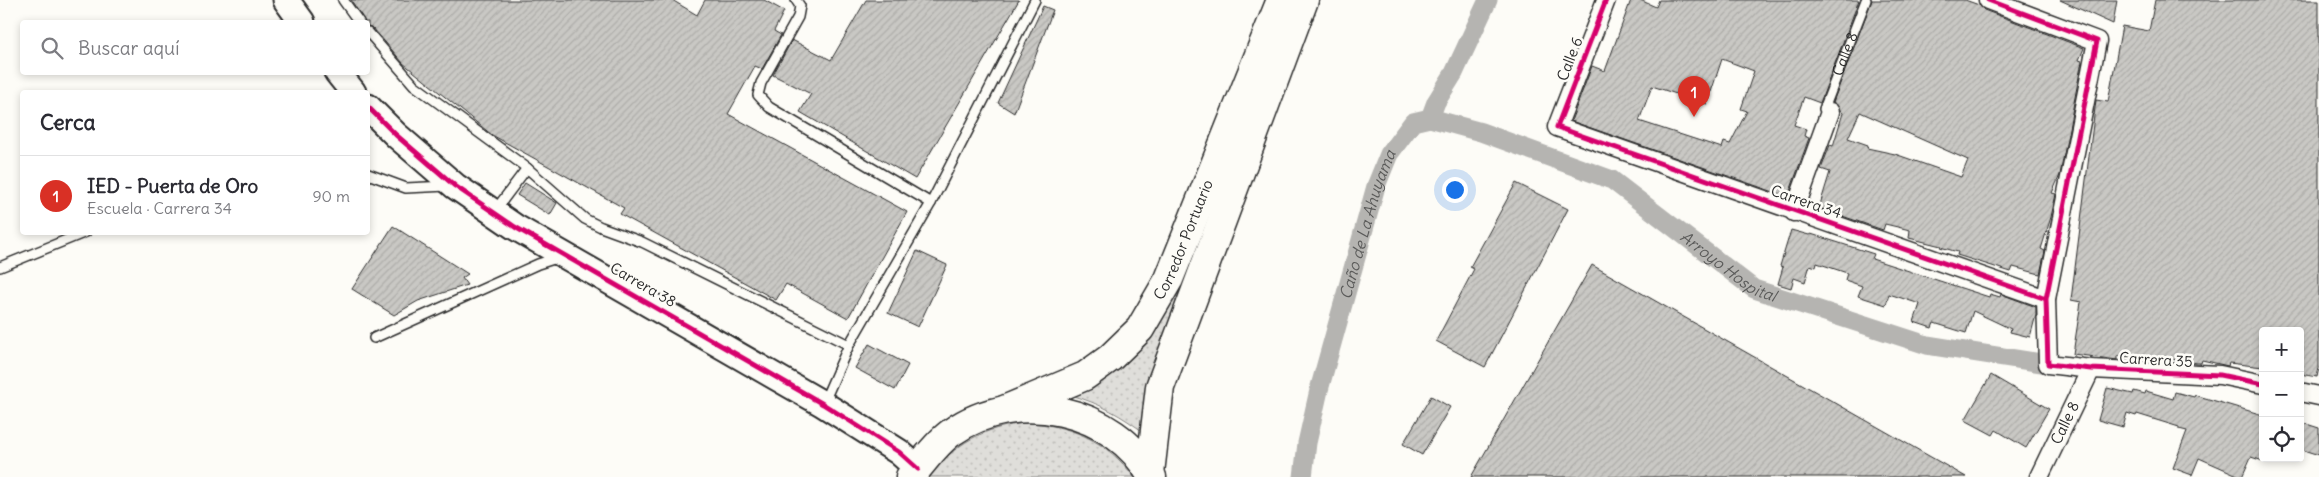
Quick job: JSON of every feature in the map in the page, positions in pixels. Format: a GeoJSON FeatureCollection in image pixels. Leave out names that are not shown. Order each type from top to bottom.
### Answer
{"type":"FeatureCollection","features":[{"type":"Feature","properties":{"kind":"main road","name":"Corredor Portuario"},"geometry":{"type":"LineString","coordinates":[[1004,410],[1085,376],[1110,358],[1140,329],[1169,279],[1282,0]]}},
{"type":"Feature","properties":{"kind":"main road","name":"Corredor Portuario"},"geometry":{"type":"LineString","coordinates":[[1151,475],[1160,387],[1304,0]]}},
{"type":"Feature","properties":{"kind":"main road"},"geometry":{"type":"LineString","coordinates":[[914,473],[951,433],[977,418],[1004,410],[1038,408],[1071,414],[1102,427],[1129,447],[1151,475]]}},
{"type":"Feature","properties":{"kind":"street"},"geometry":{"type":"LineString","coordinates":[[286,0],[301,20]]}},
{"type":"Feature","properties":{"kind":"street","name":"Calle 6"},"geometry":{"type":"LineString","coordinates":[[1558,127],[1606,0]]}},
{"type":"Feature","properties":{"kind":"street"},"geometry":{"type":"LineString","coordinates":[[1988,0],[2097,41],[2046,300]]}},
{"type":"Feature","properties":{"kind":"street"},"geometry":{"type":"LineString","coordinates":[[340,75],[352,90]]}},
{"type":"Feature","properties":{"kind":"street","name":"Carrera 38"},"geometry":{"type":"LineString","coordinates":[[370,109],[396,135],[455,186],[515,228],[823,404],[899,452],[914,473]]}},
{"type":"Feature","properties":{"kind":"street","name":"Calle 8"},"geometry":{"type":"LineString","coordinates":[[1794,212],[1827,111]]}},
{"type":"Feature","properties":{"kind":"street","name":"Carrera 34"},"geometry":{"type":"LineString","coordinates":[[1558,127],[2046,300]]}},
{"type":"Feature","properties":{"kind":"street","name":"Carrera 35"},"geometry":{"type":"LineString","coordinates":[[2046,300],[2048,364],[2091,369],[2220,375],[2259,383]]}},
{"type":"Feature","properties":{"kind":"street","name":"Calle 8"},"geometry":{"type":"LineString","coordinates":[[2039,477],[2091,369]]}},
{"type":"Feature","properties":{"kind":"street"},"geometry":{"type":"LineString","coordinates":[[2304,393],[2319,396]]}},
{"type":"Feature","properties":{"kind":"lane"},"geometry":{"type":"LineString","coordinates":[[343,0],[358,20]]}},
{"type":"Feature","properties":{"kind":"lane"},"geometry":{"type":"LineString","coordinates":[[796,0],[800,6],[798,17],[761,82],[758,95],[769,107],[931,203]]}},
{"type":"Feature","properties":{"kind":"lane"},"geometry":{"type":"LineString","coordinates":[[823,404],[849,345],[931,203],[1036,0]]}},
{"type":"Feature","properties":{"kind":"lane","name":"Calle 8"},"geometry":{"type":"LineString","coordinates":[[1827,111],[1866,0]]}},
{"type":"Feature","properties":{"kind":"lane"},"geometry":{"type":"LineString","coordinates":[[370,34],[414,85],[527,168],[585,219],[642,242],[849,345]]}},
{"type":"Feature","properties":{"kind":"lane"},"geometry":{"type":"LineString","coordinates":[[494,213],[527,168]]}},
{"type":"Feature","properties":{"kind":"lane"},"geometry":{"type":"LineString","coordinates":[[370,175],[406,188],[455,186]]}},
{"type":"Feature","properties":{"kind":"lane"},"geometry":{"type":"LineString","coordinates":[[0,267],[79,235]]}},
{"type":"Feature","properties":{"kind":"lane"},"geometry":{"type":"LineString","coordinates":[[374,338],[538,264],[565,255]]}},
{"type":"Feature","properties":{"kind":"shaded area"},"geometry":{"type":"Polygon","coordinates":[[[1169,298],[1178,301],[1146,434],[1110,411],[1071,395],[1169,298]]]}},
{"type":"Feature","properties":{"kind":"shaded area"},"geometry":{"type":"Polygon","coordinates":[[[1027,423],[1058,427],[1087,437],[1112,454],[1134,477],[928,477],[949,455],[972,439],[997,428],[1027,423]]]}},
{"type":"Feature","properties":{"kind":"building"},"geometry":{"type":"Polygon","coordinates":[[[351,0],[672,0],[697,15],[705,0],[764,0],[784,11],[774,31],[781,35],[762,69],[755,66],[728,114],[907,212],[848,318],[786,284],[776,300],[620,214],[624,208],[492,135],[403,63],[370,27],[370,20],[364,20],[351,0]]]}},
{"type":"Feature","properties":{"kind":"building"},"geometry":{"type":"Polygon","coordinates":[[[866,0],[1019,0],[915,179],[800,112],[811,94],[773,75],[792,40],[831,60],[866,0]]]}},
{"type":"Feature","properties":{"kind":"building"},"geometry":{"type":"Polygon","coordinates":[[[1631,0],[1640,0],[1656,7],[1659,0],[1859,0],[1820,103],[1804,97],[1794,125],[1806,129],[1804,136],[1809,138],[1788,197],[1571,121],[1592,66],[1605,71],[1631,0]],[[1722,59],[1707,104],[1652,86],[1639,121],[1722,148],[1724,142],[1730,144],[1747,111],[1741,109],[1754,71],[1722,59]]]}},
{"type":"Feature","properties":{"kind":"building"},"geometry":{"type":"Polygon","coordinates":[[[1872,0],[1965,0],[1979,5],[1984,10],[2084,48],[2079,60],[2082,61],[2060,175],[2052,193],[2056,194],[2041,249],[2045,251],[2040,274],[2013,267],[2011,272],[1957,255],[1958,252],[1941,246],[1909,238],[1910,230],[1885,224],[1883,230],[1819,208],[1830,172],[1821,169],[1830,145],[1833,146],[1843,113],[1833,102],[1872,0]],[[1860,112],[1848,138],[1868,145],[1867,148],[1895,154],[1961,177],[1968,160],[1860,112]]]}},
{"type":"Feature","properties":{"kind":"building"},"geometry":{"type":"Polygon","coordinates":[[[2060,0],[2117,0],[2113,24],[2060,0]]]}},
{"type":"Feature","properties":{"kind":"building"},"geometry":{"type":"Polygon","coordinates":[[[2155,0],[2319,0],[2319,368],[2317,377],[2304,375],[2304,327],[2259,327],[2259,367],[2229,363],[2228,366],[2202,360],[2201,363],[2197,363],[2164,358],[2117,356],[2117,360],[2073,354],[2081,302],[2071,300],[2096,100],[2108,102],[2122,26],[2149,31],[2155,0]]]}},
{"type":"Feature","properties":{"kind":"building"},"geometry":{"type":"Polygon","coordinates":[[[1043,6],[1053,10],[1014,113],[998,103],[1043,6]]]}},
{"type":"Feature","properties":{"kind":"building"},"geometry":{"type":"Polygon","coordinates":[[[525,183],[557,203],[550,215],[517,195],[525,183]]]}},
{"type":"Feature","properties":{"kind":"building"},"geometry":{"type":"Polygon","coordinates":[[[1516,183],[1568,209],[1485,367],[1436,341],[1474,269],[1470,267],[1516,183]]]}},
{"type":"Feature","properties":{"kind":"building"},"geometry":{"type":"Polygon","coordinates":[[[393,226],[468,274],[462,278],[467,285],[418,301],[394,315],[352,289],[393,226]]]}},
{"type":"Feature","properties":{"kind":"building"},"geometry":{"type":"Polygon","coordinates":[[[1791,230],[1811,234],[1874,254],[1872,259],[1989,297],[1990,294],[2000,297],[2001,294],[2036,307],[2036,315],[2030,337],[2010,332],[2011,329],[1973,311],[1966,333],[1934,323],[1932,328],[1914,322],[1920,304],[1889,294],[1886,305],[1858,296],[1862,286],[1845,280],[1847,273],[1817,263],[1816,267],[1810,265],[1805,282],[1794,278],[1791,288],[1778,284],[1783,267],[1780,266],[1791,230]]]}},
{"type":"Feature","properties":{"kind":"building"},"geometry":{"type":"Polygon","coordinates":[[[917,251],[947,265],[918,327],[888,313],[917,251]]]}},
{"type":"Feature","properties":{"kind":"building"},"geometry":{"type":"Polygon","coordinates":[[[1592,265],[1966,477],[1471,477],[1592,265]]]}},
{"type":"Feature","properties":{"kind":"building"},"geometry":{"type":"Polygon","coordinates":[[[869,344],[908,365],[895,390],[855,368],[869,344]]]}},
{"type":"Feature","properties":{"kind":"building"},"geometry":{"type":"Polygon","coordinates":[[[1991,375],[2049,409],[2026,448],[1996,430],[1993,435],[1965,420],[1991,375]]]}},
{"type":"Feature","properties":{"kind":"building"},"geometry":{"type":"Polygon","coordinates":[[[2107,388],[2133,394],[2134,391],[2145,394],[2146,391],[2173,399],[2175,392],[2194,397],[2195,395],[2259,414],[2259,460],[2251,457],[2242,477],[2199,458],[2192,475],[2173,468],[2187,431],[2137,414],[2136,416],[2127,413],[2123,427],[2098,420],[2107,388]]]}},
{"type":"Feature","properties":{"kind":"building"},"geometry":{"type":"Polygon","coordinates":[[[1431,396],[1450,407],[1422,455],[1403,444],[1431,396]]]}},
{"type":"Feature","properties":{"kind":"building"},"geometry":{"type":"Polygon","coordinates":[[[2304,423],[2319,428],[2319,455],[2304,450],[2304,423]]]}},
{"type":"Feature","properties":{"kind":"waterway","name":"Caño de La Ahuyama"},"geometry":{"type":"LineString","coordinates":[[1303,477],[1307,443],[1319,390],[1376,186],[1389,154],[1413,122],[1430,118],[1436,102],[1454,73],[1488,0]]}},
{"type":"Feature","properties":{"kind":"waterway","name":"Arroyo Hospital"},"geometry":{"type":"LineString","coordinates":[[1430,118],[1481,132],[1612,180],[1754,289],[1927,345],[2048,364]]}},
{"type":"Feature","properties":{"kind":"cycle path"},"geometry":{"type":"LineString","coordinates":[[1606,0],[1557,127],[2046,299]]}},
{"type":"Feature","properties":{"kind":"cycle path"},"geometry":{"type":"LineString","coordinates":[[1988,0],[2097,41],[2046,299],[2048,364],[2091,369],[2220,375],[2259,383]]}},
{"type":"Feature","properties":{"kind":"cycle path"},"geometry":{"type":"LineString","coordinates":[[370,109],[396,135],[455,186],[515,227],[823,404],[899,452],[918,469]]}},
{"type":"Feature","properties":{"kind":"place","name":"IED - Puerta de Oro"},"geometry":{"type":"Point","coordinates":[1694,117]}}]}
